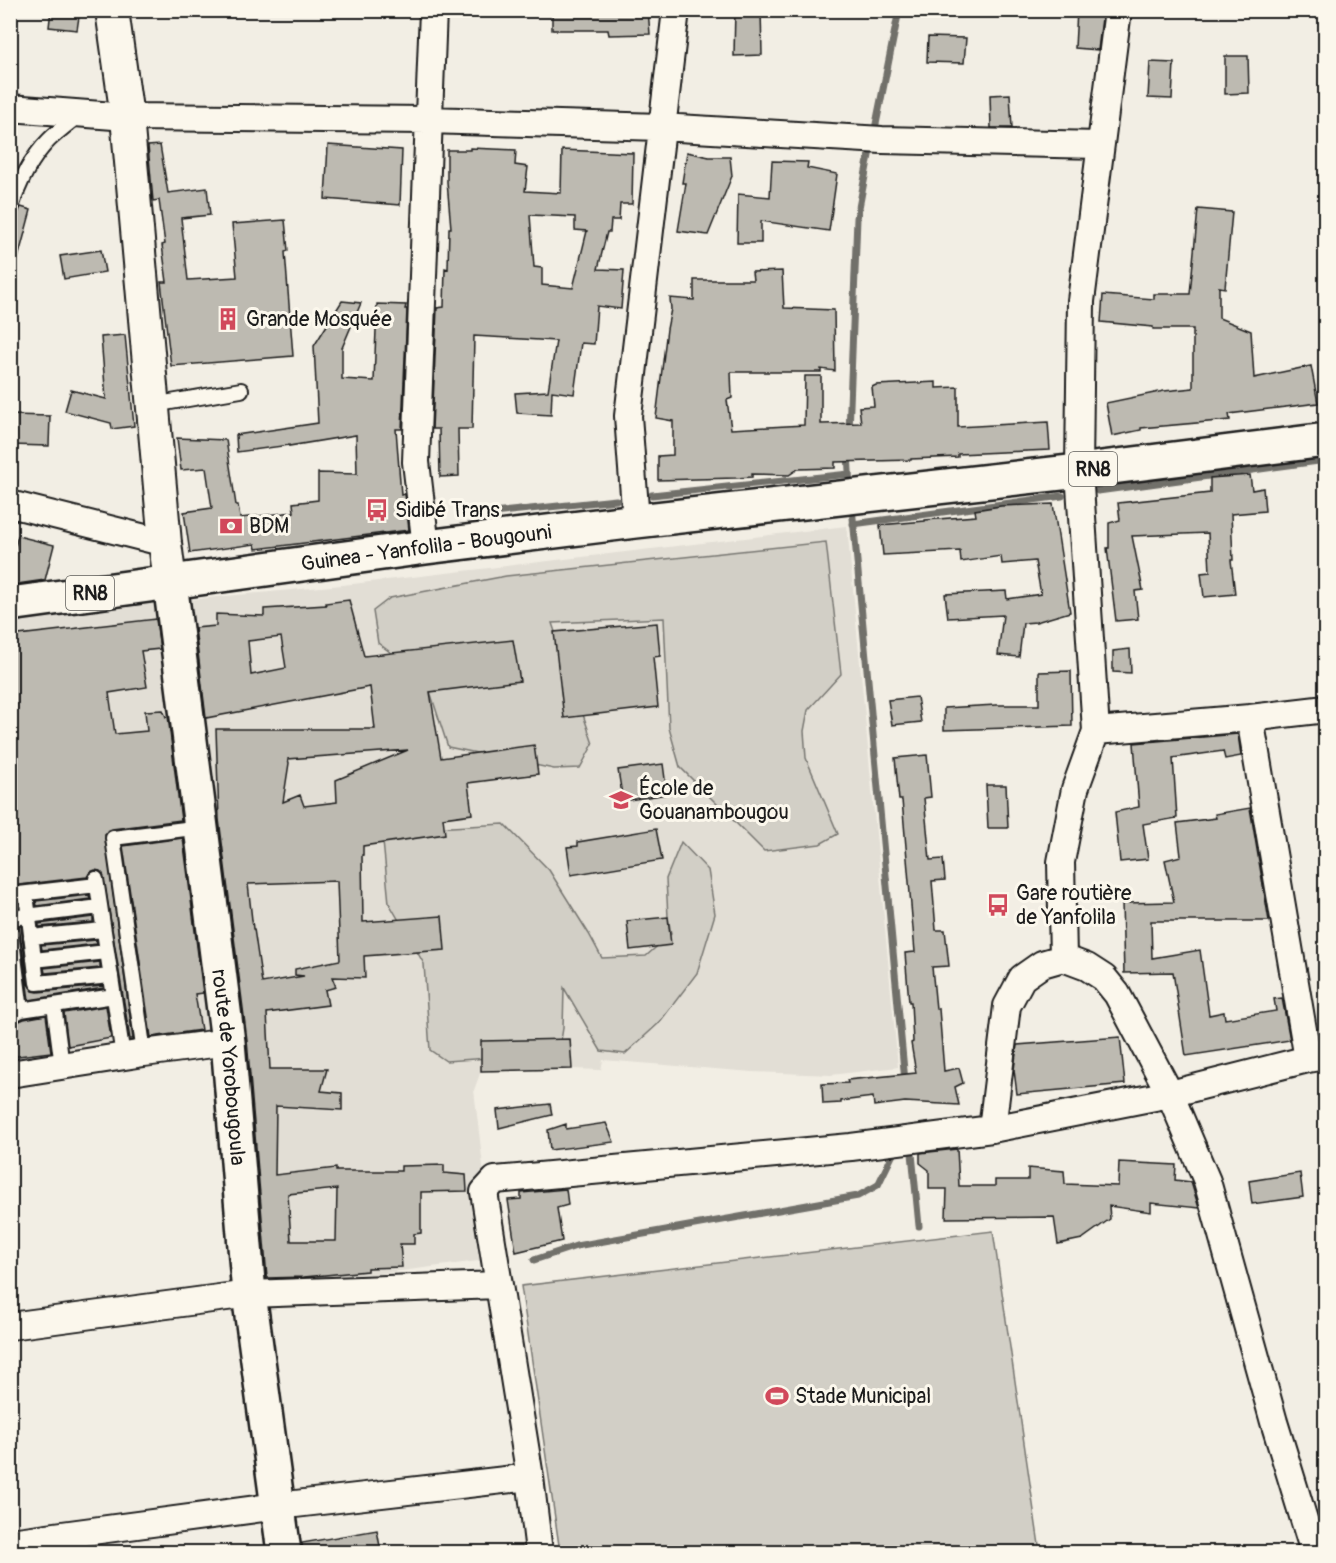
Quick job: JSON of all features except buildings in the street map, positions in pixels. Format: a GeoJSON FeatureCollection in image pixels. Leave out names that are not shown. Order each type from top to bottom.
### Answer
{"type":"FeatureCollection","features":[{"type":"Feature","properties":{"kind":"main road","name":"Guinea - Yanfolila - Bougouni"},"geometry":{"type":"LineString","coordinates":[[10,604],[426,547],[1326,440]]}},
{"type":"Feature","properties":{"kind":"main road","name":"route de Yorobougoula"},"geometry":{"type":"LineString","coordinates":[[170,582],[228,1042],[249,1294],[284,1552]]}},
{"type":"Feature","properties":{"kind":"street"},"geometry":{"type":"LineString","coordinates":[[112,10],[127,117],[170,582]]}},
{"type":"Feature","properties":{"kind":"street"},"geometry":{"type":"LineString","coordinates":[[426,547],[416,462],[433,10]]}},
{"type":"Feature","properties":{"kind":"street"},"geometry":{"type":"LineString","coordinates":[[636,521],[628,416],[676,10]]}},
{"type":"Feature","properties":{"kind":"street"},"geometry":{"type":"LineString","coordinates":[[1063,958],[1061,862],[1075,789],[1096,731],[1079,471],[1081,301],[1118,10]]}},
{"type":"Feature","properties":{"kind":"street"},"geometry":{"type":"LineString","coordinates":[[10,108],[127,117],[428,120],[661,127],[868,139],[1100,145]]}},
{"type":"Feature","properties":{"kind":"street"},"geometry":{"type":"LineString","coordinates":[[10,504],[165,543]]}},
{"type":"Feature","properties":{"kind":"street"},"geometry":{"type":"LineString","coordinates":[[1096,731],[1326,709]]}},
{"type":"Feature","properties":{"kind":"street"},"geometry":{"type":"LineString","coordinates":[[539,1552],[530,1477],[484,1192],[495,1180],[851,1147],[992,1130],[1170,1094],[1317,1058],[1250,718]]}},
{"type":"Feature","properties":{"kind":"street"},"geometry":{"type":"LineString","coordinates":[[992,1130],[1007,1006],[1022,978],[1042,964],[1063,958],[1088,967],[1104,978],[1117,994],[1170,1094],[1207,1181],[1274,1422],[1314,1552]]}},
{"type":"Feature","properties":{"kind":"street"},"geometry":{"type":"LineString","coordinates":[[10,1074],[228,1042]]}},
{"type":"Feature","properties":{"kind":"street"},"geometry":{"type":"LineString","coordinates":[[10,1326],[249,1294],[498,1285]]}},
{"type":"Feature","properties":{"kind":"street"},"geometry":{"type":"LineString","coordinates":[[10,1542],[278,1506],[530,1477]]}},
{"type":"Feature","properties":{"kind":"lane"},"geometry":{"type":"LineString","coordinates":[[10,211],[31,163],[49,140],[80,114]]}},
{"type":"Feature","properties":{"kind":"lane"},"geometry":{"type":"LineString","coordinates":[[153,405],[241,390]]}},
{"type":"Feature","properties":{"kind":"lane"},"geometry":{"type":"LineString","coordinates":[[133,1055],[132,968],[113,838],[201,827]]}},
{"type":"Feature","properties":{"kind":"lane"},"geometry":{"type":"LineString","coordinates":[[10,895],[98,892],[121,894]]}},
{"type":"Feature","properties":{"kind":"lane"},"geometry":{"type":"LineString","coordinates":[[10,918],[28,915],[98,892]]}},
{"type":"Feature","properties":{"kind":"lane"},"geometry":{"type":"LineString","coordinates":[[98,892],[114,996],[133,1055]]}},
{"type":"Feature","properties":{"kind":"lane"},"geometry":{"type":"LineString","coordinates":[[26,894],[37,983],[132,968]]}},
{"type":"Feature","properties":{"kind":"lane"},"geometry":{"type":"LineString","coordinates":[[10,926],[16,1013],[114,996]]}},
{"type":"Feature","properties":{"kind":"lane"},"geometry":{"type":"LineString","coordinates":[[31,937],[104,930]]}},
{"type":"Feature","properties":{"kind":"lane"},"geometry":{"type":"LineString","coordinates":[[34,960],[107,952]]}},
{"type":"Feature","properties":{"kind":"lane"},"geometry":{"type":"LineString","coordinates":[[54,1005],[62,1066]]}},
{"type":"Feature","properties":{"kind":"shaded area"},"geometry":{"type":"Polygon","coordinates":[[[847,526],[898,1067],[831,1075],[752,1072],[603,1060],[601,1070],[481,1071],[474,1090],[494,1259],[253,1290],[234,1032],[11,1067],[11,617],[352,584],[847,526]]]}},
{"type":"Feature","properties":{"kind":"shaded area"},"geometry":{"type":"Polygon","coordinates":[[[826,542],[841,674],[808,710],[804,731],[806,758],[838,834],[820,844],[764,851],[680,767],[669,728],[664,618],[552,623],[593,744],[580,768],[554,769],[448,747],[426,679],[378,643],[373,611],[390,598],[506,576],[826,542]]]}},
{"type":"Feature","properties":{"kind":"shaded area"},"geometry":{"type":"Polygon","coordinates":[[[504,824],[549,870],[602,958],[646,956],[671,934],[666,879],[681,842],[708,870],[715,914],[697,973],[659,1023],[625,1054],[601,1051],[564,988],[563,1028],[559,1053],[446,1061],[430,1050],[424,964],[389,903],[382,831],[504,824]]]}},
{"type":"Feature","properties":{"kind":"shaded area","name":"Stade Municipal"},"geometry":{"type":"Polygon","coordinates":[[[993,1231],[1040,1552],[560,1552],[521,1286],[993,1231]]]}},
{"type":"Feature","properties":{"kind":"waterway"},"geometry":{"type":"LineString","coordinates":[[874,134],[899,10]]}},
{"type":"Feature","properties":{"kind":"waterway"},"geometry":{"type":"LineString","coordinates":[[849,433],[857,218],[871,145]]}},
{"type":"Feature","properties":{"kind":"waterway"},"geometry":{"type":"LineString","coordinates":[[848,453],[850,489]]}},
{"type":"Feature","properties":{"kind":"waterway"},"geometry":{"type":"LineString","coordinates":[[1098,491],[1326,460]]}},
{"type":"Feature","properties":{"kind":"waterway"},"geometry":{"type":"LineString","coordinates":[[652,495],[849,474]]}},
{"type":"Feature","properties":{"kind":"waterway"},"geometry":{"type":"LineString","coordinates":[[853,524],[1062,496]]}},
{"type":"Feature","properties":{"kind":"waterway"},"geometry":{"type":"LineString","coordinates":[[483,514],[616,500]]}},
{"type":"Feature","properties":{"kind":"waterway"},"geometry":{"type":"LineString","coordinates":[[852,507],[905,1081]]}},
{"type":"Feature","properties":{"kind":"waterway"},"geometry":{"type":"LineString","coordinates":[[911,1143],[919,1226]]}},
{"type":"Feature","properties":{"kind":"waterway"},"geometry":{"type":"LineString","coordinates":[[534,1260],[576,1246],[858,1196],[878,1185],[894,1152],[900,1151]]}},
{"type":"Feature","properties":{"kind":"place","name":"Grande Mosquée"},"geometry":{"type":"Point","coordinates":[228,319]}},
{"type":"Feature","properties":{"kind":"place","name":"Sidibé Trans"},"geometry":{"type":"Point","coordinates":[377,510]}},
{"type":"Feature","properties":{"kind":"place","name":"BDM"},"geometry":{"type":"Point","coordinates":[231,526]}},
{"type":"Feature","properties":{"kind":"place","name":"École de Gouanambougou"},"geometry":{"type":"Point","coordinates":[621,800]}},
{"type":"Feature","properties":{"kind":"place","name":"Gare routière de Yanfolila"},"geometry":{"type":"Point","coordinates":[998,905]}},
{"type":"Feature","properties":{"kind":"place","name":"Stade Municipal"},"geometry":{"type":"Point","coordinates":[777,1396]}}]}
